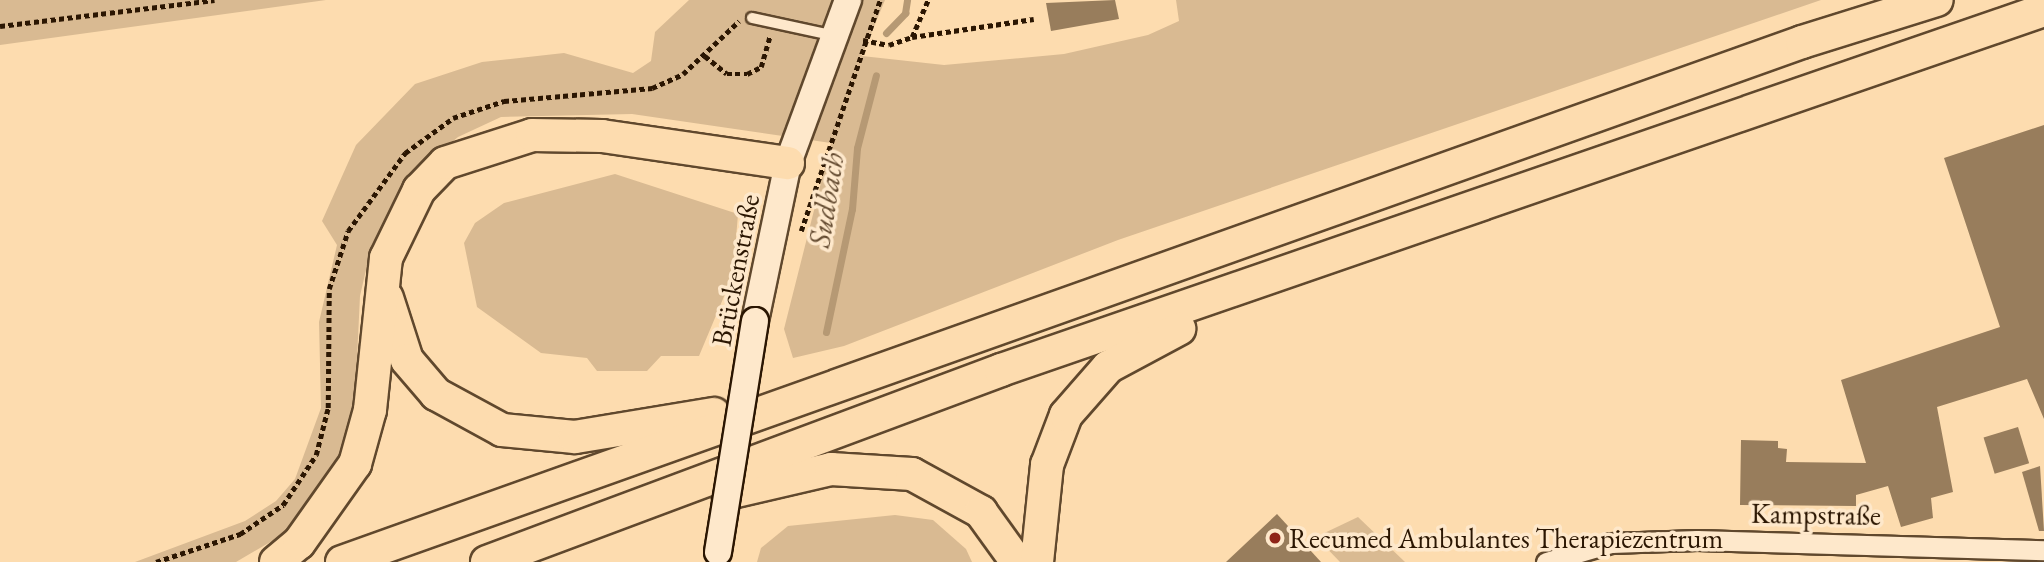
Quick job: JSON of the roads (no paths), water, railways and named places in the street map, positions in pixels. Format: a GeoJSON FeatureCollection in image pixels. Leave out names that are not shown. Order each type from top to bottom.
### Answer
{"type":"FeatureCollection","features":[{"type":"Feature","properties":{"kind":"highway"},"geometry":{"type":"LineString","coordinates":[[342,562],[1802,42],[1937,0]]}},
{"type":"Feature","properties":{"kind":"highway"},"geometry":{"type":"LineString","coordinates":[[486,562],[1001,370],[1326,261],[2044,10]]}},
{"type":"Feature","properties":{"kind":"highway"},"geometry":{"type":"LineString","coordinates":[[275,562],[299,544],[355,464],[370,410],[382,282],[398,223],[419,190],[445,163],[485,145],[532,135],[602,136],[788,163]]}},
{"type":"Feature","properties":{"kind":"highway"},"geometry":{"type":"LineString","coordinates":[[1037,562],[1047,465],[1066,415],[1108,368],[1152,338],[1304,283],[1326,261]]}},
{"type":"Feature","properties":{"kind":"highway"},"geometry":{"type":"LineString","coordinates":[[382,282],[407,360],[436,394],[502,430],[575,437],[798,400]]}},
{"type":"Feature","properties":{"kind":"highway"},"geometry":{"type":"LineString","coordinates":[[545,541],[595,540],[754,484],[831,469],[912,474],[981,512],[1017,562]]}},
{"type":"Feature","properties":{"kind":"main road","name":"Brückenstraße"},"geometry":{"type":"LineString","coordinates":[[717,557],[755,321],[788,163],[831,35],[848,0]]}},
{"type":"Feature","properties":{"kind":"street","name":"Kampstraße"},"geometry":{"type":"LineString","coordinates":[[1546,562],[1611,543],[2017,557],[2044,550]]}},
{"type":"Feature","properties":{"kind":"lane"},"geometry":{"type":"LineString","coordinates":[[752,18],[831,35]]}},
{"type":"Feature","properties":{"kind":"waterway","name":"Sudbach"},"geometry":{"type":"LineString","coordinates":[[886,33],[905,13],[907,0]]}},
{"type":"Feature","properties":{"kind":"waterway","name":"Sudbach"},"geometry":{"type":"LineString","coordinates":[[826,332],[852,209],[857,148],[876,75]]}},
{"type":"Feature","properties":{"kind":"place","name":"Recumed Ambulantes Therapiezentrum"},"geometry":{"type":"Point","coordinates":[1275,538]}}]}
